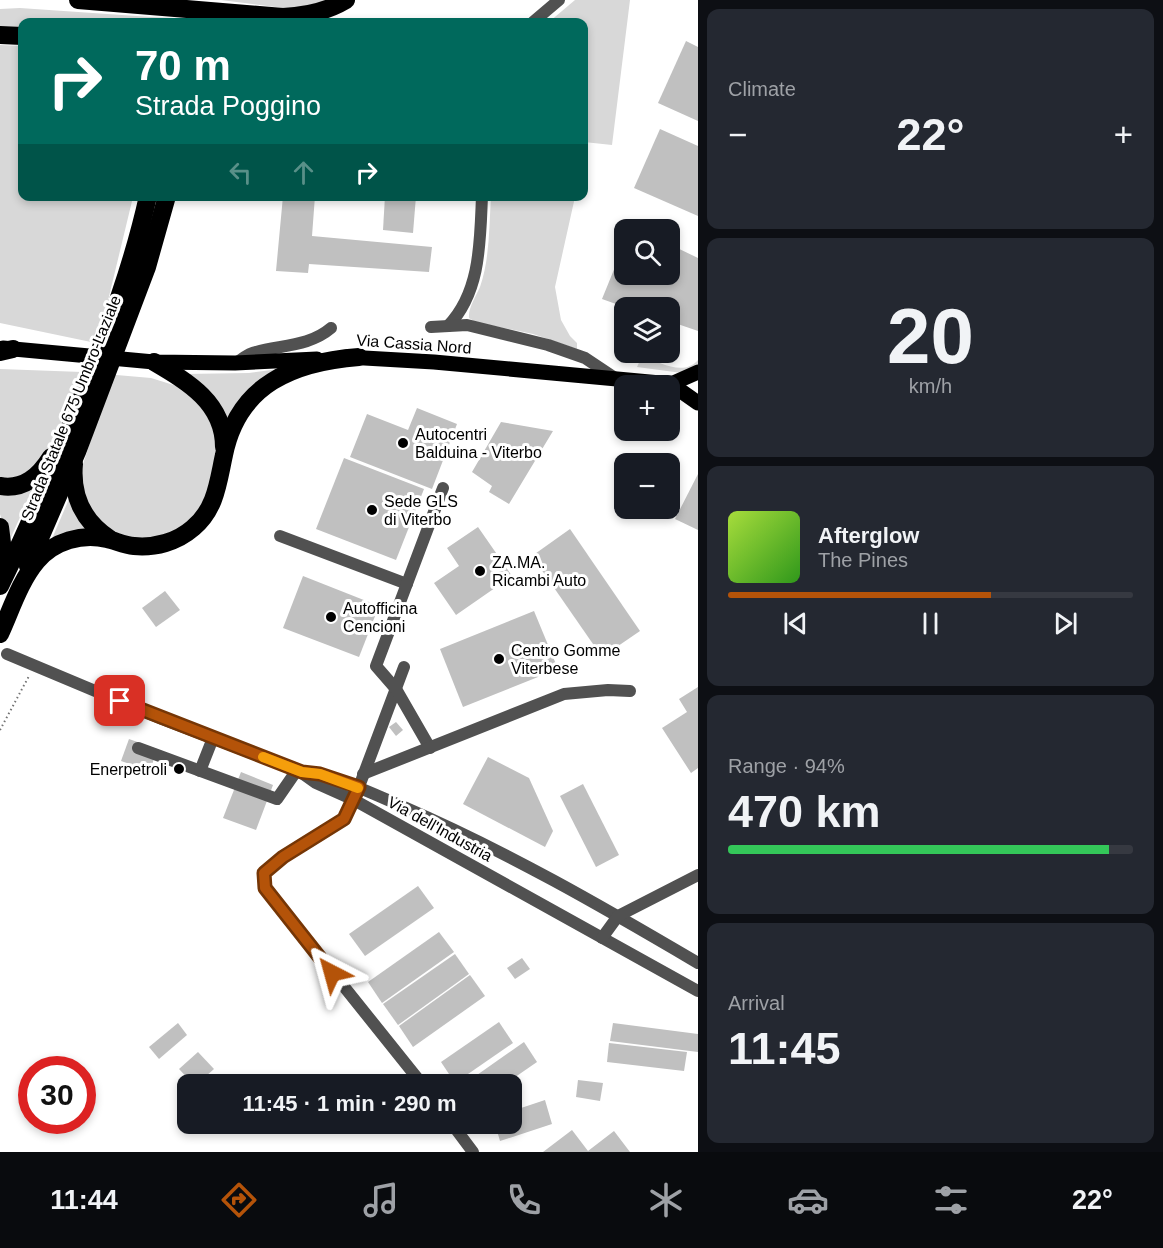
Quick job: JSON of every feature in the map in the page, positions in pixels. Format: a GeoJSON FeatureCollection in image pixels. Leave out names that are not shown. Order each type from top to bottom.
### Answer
{"type":"FeatureCollection","features":[{"type":"Feature","properties":{"kind":"highway"},"geometry":{"type":"LineString","coordinates":[[78,0],[282,17],[324,11],[346,0]]}},
{"type":"Feature","properties":{"kind":"highway"},"geometry":{"type":"LineString","coordinates":[[182,18],[183,0]]}},
{"type":"Feature","properties":{"kind":"highway"},"geometry":{"type":"LineString","coordinates":[[197,18],[198,0]]}},
{"type":"Feature","properties":{"kind":"highway"},"geometry":{"type":"LineString","coordinates":[[207,18],[209,0]]}},
{"type":"Feature","properties":{"kind":"highway"},"geometry":{"type":"LineString","coordinates":[[0,34],[18,36]]}},
{"type":"Feature","properties":{"kind":"highway","name":"Strada Statale 675 Umbro-Laziale"},"geometry":{"type":"LineString","coordinates":[[121,315],[146,201]]}},
{"type":"Feature","properties":{"kind":"highway","name":"Strada Statale 675 Umbro-Laziale"},"geometry":{"type":"LineString","coordinates":[[0,586],[81,413],[121,315],[147,267],[166,201]]}},
{"type":"Feature","properties":{"kind":"highway"},"geometry":{"type":"LineString","coordinates":[[0,632],[27,577],[39,559],[56,546],[77,538],[88,537],[110,539],[132,546],[154,546],[174,540],[192,529],[212,505],[219,483],[224,452],[233,428],[245,407],[269,382],[313,364],[359,357]]}},
{"type":"Feature","properties":{"kind":"highway"},"geometry":{"type":"LineString","coordinates":[[147,362],[184,381],[207,399],[221,424],[224,452]]}},
{"type":"Feature","properties":{"kind":"highway"},"geometry":{"type":"LineString","coordinates":[[0,486],[22,484],[37,476],[81,413]]}},
{"type":"Feature","properties":{"kind":"highway","name":"Strada Statale 675 Umbro-Laziale"},"geometry":{"type":"LineString","coordinates":[[0,632],[77,452],[81,413]]}},
{"type":"Feature","properties":{"kind":"highway"},"geometry":{"type":"LineString","coordinates":[[77,452],[73,472],[75,493],[88,520],[110,539]]}},
{"type":"Feature","properties":{"kind":"highway"},"geometry":{"type":"LineString","coordinates":[[0,526],[3,551],[0,571]]}},
{"type":"Feature","properties":{"kind":"main road","name":"Via Cassia Nord"},"geometry":{"type":"LineString","coordinates":[[4,350],[147,362],[235,363],[359,357],[614,379]]}},
{"type":"Feature","properties":{"kind":"main road","name":"Via Cassia Nord"},"geometry":{"type":"LineString","coordinates":[[680,380],[698,372]]}},
{"type":"Feature","properties":{"kind":"main road","name":"Via Cassia Nord"},"geometry":{"type":"LineString","coordinates":[[680,390],[698,403]]}},
{"type":"Feature","properties":{"kind":"street"},"geometry":{"type":"LineString","coordinates":[[538,18],[559,0]]}},
{"type":"Feature","properties":{"kind":"street"},"geometry":{"type":"LineString","coordinates":[[448,326],[455,318],[474,278],[480,241],[482,201]]}},
{"type":"Feature","properties":{"kind":"street"},"geometry":{"type":"LineString","coordinates":[[431,327],[467,325],[548,345],[585,358],[614,378]]}},
{"type":"Feature","properties":{"kind":"street"},"geometry":{"type":"LineString","coordinates":[[235,363],[254,352],[286,348],[323,335],[331,328]]}},
{"type":"Feature","properties":{"kind":"street"},"geometry":{"type":"LineString","coordinates":[[430,748],[396,689],[376,666],[443,488]]}},
{"type":"Feature","properties":{"kind":"street"},"geometry":{"type":"LineString","coordinates":[[280,536],[407,584]]}},
{"type":"Feature","properties":{"kind":"street"},"geometry":{"type":"LineString","coordinates":[[7,654],[299,771],[278,800],[138,748]]}},
{"type":"Feature","properties":{"kind":"street"},"geometry":{"type":"LineString","coordinates":[[404,667],[354,800],[344,819],[283,857],[264,873],[265,888],[414,1074]]}},
{"type":"Feature","properties":{"kind":"street"},"geometry":{"type":"LineString","coordinates":[[363,774],[564,694],[608,690],[630,691]]}},
{"type":"Feature","properties":{"kind":"street"},"geometry":{"type":"LineString","coordinates":[[200,771],[213,738]]}},
{"type":"Feature","properties":{"kind":"street","name":"Via dell'Industria"},"geometry":{"type":"LineString","coordinates":[[299,771],[320,774],[359,787],[456,830],[618,916],[698,963]]}},
{"type":"Feature","properties":{"kind":"street","name":"Via dell'Industria"},"geometry":{"type":"LineString","coordinates":[[299,771],[316,783],[354,800],[698,992]]}},
{"type":"Feature","properties":{"kind":"street"},"geometry":{"type":"LineString","coordinates":[[602,938],[618,916],[698,875]]}},
{"type":"Feature","properties":{"kind":"street"},"geometry":{"type":"LineString","coordinates":[[460,1134],[473,1152]]}},
{"type":"Feature","properties":{"kind":"path"},"geometry":{"type":"LineString","coordinates":[[0,730],[34,665]]}},
{"type":"Feature","properties":{"kind":"shaded area"},"geometry":{"type":"Polygon","coordinates":[[[221,0],[332,0],[291,9],[221,0]]]}},
{"type":"Feature","properties":{"kind":"shaded area"},"geometry":{"type":"Polygon","coordinates":[[[575,0],[630,0],[612,145],[588,142],[588,18],[554,18],[575,0]]]}},
{"type":"Feature","properties":{"kind":"shaded area"},"geometry":{"type":"Polygon","coordinates":[[[20,8],[173,18],[18,18],[18,31],[0,29],[0,9],[20,8]]]}},
{"type":"Feature","properties":{"kind":"shaded area"},"geometry":{"type":"Polygon","coordinates":[[[0,45],[18,46],[18,201],[132,201],[105,313],[91,342],[0,323],[0,45]]]}},
{"type":"Feature","properties":{"kind":"shaded area"},"geometry":{"type":"Polygon","coordinates":[[[491,201],[574,201],[555,287],[561,320],[577,343],[577,349],[533,334],[475,322],[469,318],[486,265],[491,201]]]}},
{"type":"Feature","properties":{"kind":"shaded area"},"geometry":{"type":"Polygon","coordinates":[[[698,360],[698,365],[682,373],[637,367],[639,363],[660,363],[678,368],[692,365],[698,360]]]}},
{"type":"Feature","properties":{"kind":"shaded area"},"geometry":{"type":"Polygon","coordinates":[[[287,368],[229,426],[184,374],[249,373],[287,368]]]}},
{"type":"Feature","properties":{"kind":"shaded area"},"geometry":{"type":"Polygon","coordinates":[[[0,369],[82,372],[151,378],[180,387],[201,405],[213,427],[217,451],[205,502],[188,524],[163,537],[133,539],[105,530],[80,492],[83,464],[100,412],[69,405],[51,447],[38,465],[19,477],[0,479],[0,369]]]}},
{"type":"Feature","properties":{"kind":"shaded area"},"geometry":{"type":"Polygon","coordinates":[[[35,484],[8,544],[0,514],[0,492],[35,484]]]}},
{"type":"Feature","properties":{"kind":"shaded area"},"geometry":{"type":"Polygon","coordinates":[[[69,499],[88,531],[51,541],[69,499]]]}},
{"type":"Feature","properties":{"kind":"building"},"geometry":{"type":"Polygon","coordinates":[[[686,41],[698,47],[698,121],[658,103],[686,41]]]}},
{"type":"Feature","properties":{"kind":"building"},"geometry":{"type":"Polygon","coordinates":[[[660,129],[698,146],[698,216],[634,188],[660,129]]]}},
{"type":"Feature","properties":{"kind":"building"},"geometry":{"type":"Polygon","coordinates":[[[283,201],[315,201],[312,236],[432,247],[429,272],[309,264],[308,273],[276,271],[283,201]]]}},
{"type":"Feature","properties":{"kind":"building"},"geometry":{"type":"Polygon","coordinates":[[[385,201],[416,201],[413,233],[383,230],[385,201]]]}},
{"type":"Feature","properties":{"kind":"building"},"geometry":{"type":"Polygon","coordinates":[[[680,249],[698,258],[698,331],[680,325],[680,297],[614,297],[614,303],[602,299],[614,270],[614,285],[680,285],[680,249]]]}},
{"type":"Feature","properties":{"kind":"building","name":"Autocentri Balduina - Viterbo"},"geometry":{"type":"Polygon","coordinates":[[[417,408],[457,424],[432,489],[350,457],[367,414],[408,430],[417,408]]]}},
{"type":"Feature","properties":{"kind":"building"},"geometry":{"type":"Polygon","coordinates":[[[501,422],[553,431],[509,504],[489,492],[492,486],[472,472],[501,422]]]}},
{"type":"Feature","properties":{"kind":"building","name":"Sede GLS di Viterbo"},"geometry":{"type":"Polygon","coordinates":[[[344,458],[424,489],[396,560],[316,529],[344,458]]]}},
{"type":"Feature","properties":{"kind":"building"},"geometry":{"type":"Polygon","coordinates":[[[698,474],[698,530],[675,519],[680,519],[680,509],[698,474]]]}},
{"type":"Feature","properties":{"kind":"building","name":"ZA.MA. Ricambi Auto"},"geometry":{"type":"Polygon","coordinates":[[[478,527],[512,576],[456,615],[434,583],[459,566],[447,548],[478,527]]]}},
{"type":"Feature","properties":{"kind":"building"},"geometry":{"type":"Polygon","coordinates":[[[570,529],[640,631],[602,657],[532,556],[570,529]]]}},
{"type":"Feature","properties":{"kind":"building","name":"Autofficina Cencioni"},"geometry":{"type":"Polygon","coordinates":[[[303,576],[379,606],[359,657],[283,628],[303,576]]]}},
{"type":"Feature","properties":{"kind":"building"},"geometry":{"type":"Polygon","coordinates":[[[165,591],[180,610],[156,627],[142,608],[165,591]]]}},
{"type":"Feature","properties":{"kind":"building","name":"Centro Gomme Viterbese"},"geometry":{"type":"Polygon","coordinates":[[[534,611],[558,669],[463,707],[440,649],[534,611]]]}},
{"type":"Feature","properties":{"kind":"building"},"geometry":{"type":"Polygon","coordinates":[[[698,687],[698,768],[691,773],[662,728],[687,712],[679,699],[698,687]]]}},
{"type":"Feature","properties":{"kind":"building"},"geometry":{"type":"Polygon","coordinates":[[[396,722],[403,730],[396,736],[389,727],[396,722]]]}},
{"type":"Feature","properties":{"kind":"building"},"geometry":{"type":"Polygon","coordinates":[[[129,739],[157,749],[150,771],[121,761],[129,739]]]}},
{"type":"Feature","properties":{"kind":"building"},"geometry":{"type":"Polygon","coordinates":[[[488,757],[529,778],[553,831],[545,847],[463,804],[488,757]]]}},
{"type":"Feature","properties":{"kind":"building"},"geometry":{"type":"Polygon","coordinates":[[[241,772],[273,785],[256,830],[223,818],[241,772]]]}},
{"type":"Feature","properties":{"kind":"building"},"geometry":{"type":"Polygon","coordinates":[[[583,784],[619,855],[596,867],[560,796],[583,784]]]}},
{"type":"Feature","properties":{"kind":"building"},"geometry":{"type":"Polygon","coordinates":[[[418,886],[434,908],[365,956],[349,934],[418,886]]]}},
{"type":"Feature","properties":{"kind":"building"},"geometry":{"type":"Polygon","coordinates":[[[439,932],[454,952],[382,1003],[368,982],[439,932]]]}},
{"type":"Feature","properties":{"kind":"building"},"geometry":{"type":"Polygon","coordinates":[[[455,954],[469,974],[398,1025],[383,1004],[455,954]]]}},
{"type":"Feature","properties":{"kind":"building"},"geometry":{"type":"Polygon","coordinates":[[[522,958],[530,969],[515,979],[507,968],[522,958]]]}},
{"type":"Feature","properties":{"kind":"building"},"geometry":{"type":"Polygon","coordinates":[[[470,975],[485,996],[413,1047],[399,1026],[470,975]]]}},
{"type":"Feature","properties":{"kind":"building"},"geometry":{"type":"Polygon","coordinates":[[[499,1022],[513,1043],[468,1074],[449,1074],[441,1062],[499,1022]]]}},
{"type":"Feature","properties":{"kind":"building"},"geometry":{"type":"Polygon","coordinates":[[[178,1023],[187,1035],[159,1059],[149,1047],[178,1023]]]}},
{"type":"Feature","properties":{"kind":"building"},"geometry":{"type":"Polygon","coordinates":[[[613,1023],[698,1034],[698,1052],[610,1041],[613,1023]]]}},
{"type":"Feature","properties":{"kind":"building"},"geometry":{"type":"Polygon","coordinates":[[[524,1042],[537,1062],[520,1074],[478,1074],[524,1042]]]}},
{"type":"Feature","properties":{"kind":"building"},"geometry":{"type":"Polygon","coordinates":[[[609,1043],[687,1052],[684,1071],[607,1062],[609,1043]]]}},
{"type":"Feature","properties":{"kind":"building"},"geometry":{"type":"Polygon","coordinates":[[[198,1052],[214,1069],[208,1074],[184,1074],[179,1069],[198,1052]]]}},
{"type":"Feature","properties":{"kind":"building"},"geometry":{"type":"Polygon","coordinates":[[[578,1080],[603,1083],[600,1101],[576,1097],[578,1080]]]}},
{"type":"Feature","properties":{"kind":"building"},"geometry":{"type":"Polygon","coordinates":[[[545,1100],[552,1124],[522,1134],[522,1108],[545,1100]]]}},
{"type":"Feature","properties":{"kind":"building"},"geometry":{"type":"Polygon","coordinates":[[[572,1130],[588,1151],[614,1131],[630,1152],[543,1152],[572,1130]]]}},
{"type":"Feature","properties":{"kind":"building"},"geometry":{"type":"Polygon","coordinates":[[[498,1134],[521,1134],[500,1141],[498,1134]]]}},
{"type":"Feature","properties":{"kind":"slow traffic"},"geometry":{"type":"LineString","coordinates":[[263,757],[302,772],[320,774],[358,788]]}},
{"type":"Feature","properties":{"kind":"place","name":"Autocentri Balduina - Viterbo"},"geometry":{"type":"Point","coordinates":[403,443]}},
{"type":"Feature","properties":{"kind":"place","name":"Sede GLS di Viterbo"},"geometry":{"type":"Point","coordinates":[372,510]}},
{"type":"Feature","properties":{"kind":"place","name":"ZA.MA. Ricambi Auto"},"geometry":{"type":"Point","coordinates":[480,571]}},
{"type":"Feature","properties":{"kind":"place","name":"Autofficina Cencioni"},"geometry":{"type":"Point","coordinates":[331,617]}},
{"type":"Feature","properties":{"kind":"place","name":"Centro Gomme Viterbese"},"geometry":{"type":"Point","coordinates":[499,659]}},
{"type":"Feature","properties":{"kind":"place","name":"Enerpetroli"},"geometry":{"type":"Point","coordinates":[179,769]}},
{"type":"Feature","properties":{"kind":"route"},"geometry":{"type":"LineString","coordinates":[[120,701],[302,772],[320,774],[359,787],[344,819],[283,857],[264,873],[265,888],[332,973]]}}]}
